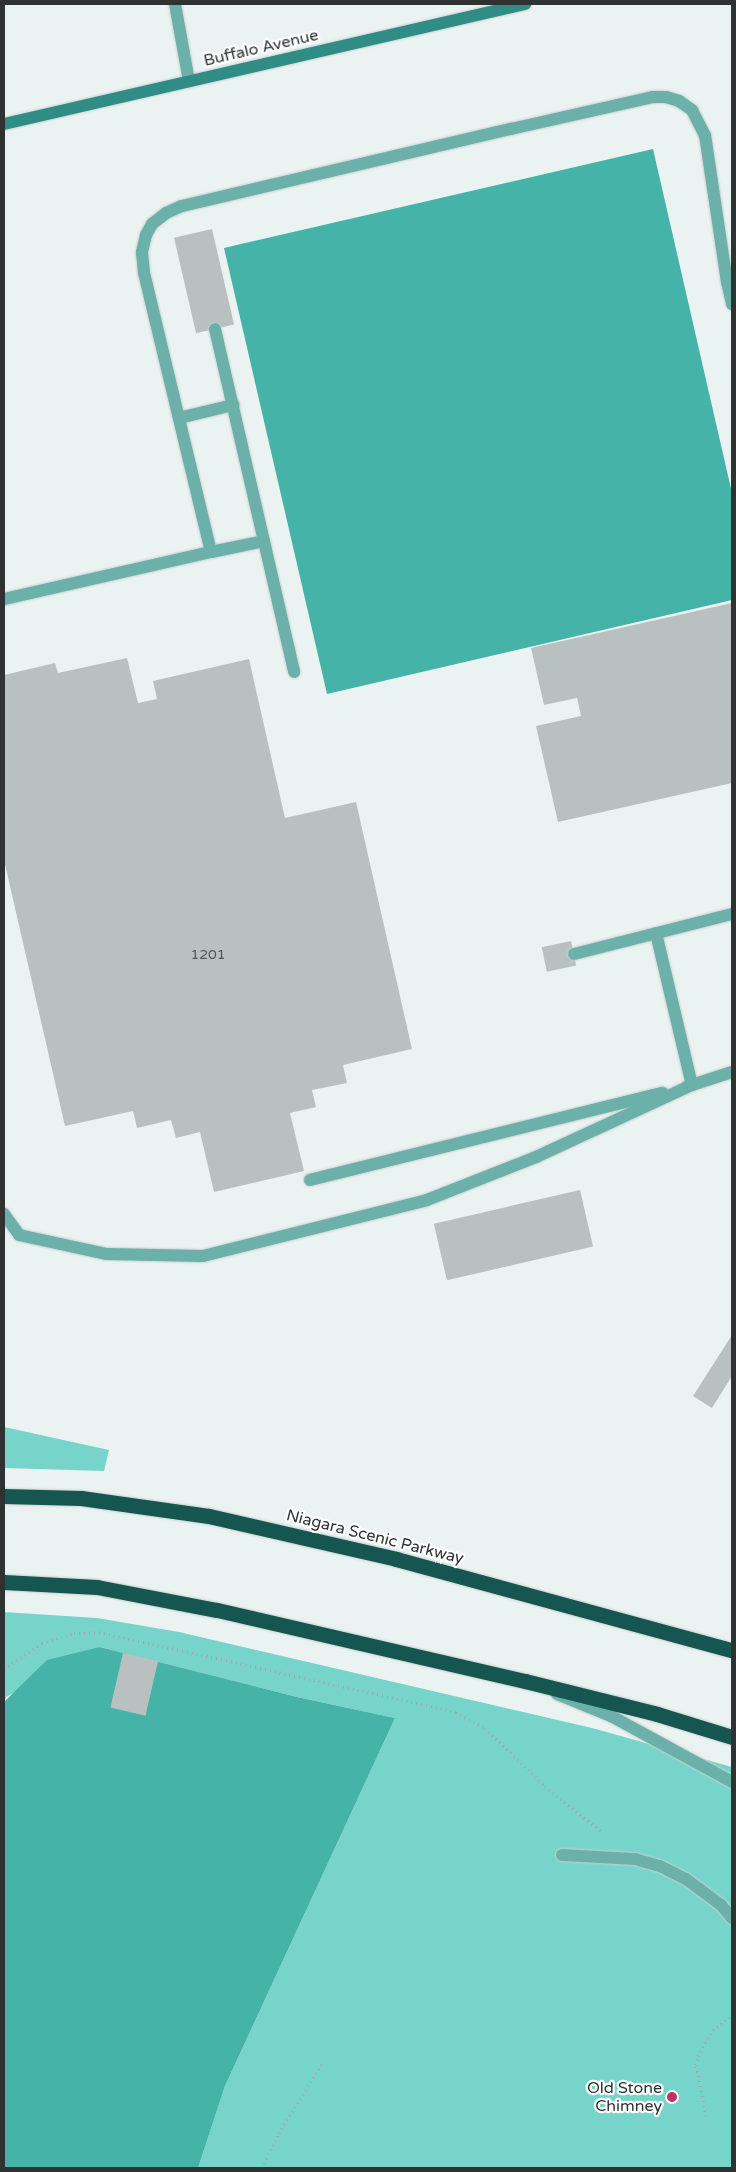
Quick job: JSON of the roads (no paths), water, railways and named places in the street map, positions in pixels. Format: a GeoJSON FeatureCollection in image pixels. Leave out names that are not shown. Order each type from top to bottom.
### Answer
{"type":"FeatureCollection","features":[{"type":"Feature","properties":{"kind":"highway","name":"Niagara Scenic Parkway"},"geometry":{"type":"LineString","coordinates":[[4,1496],[88,1499],[210,1516],[396,1559],[732,1650]]}},
{"type":"Feature","properties":{"kind":"highway"},"geometry":{"type":"LineString","coordinates":[[4,1582],[71,1585],[134,1593],[525,1681],[657,1714],[732,1737]]}},
{"type":"Feature","properties":{"kind":"main road","name":"Buffalo Avenue"},"geometry":{"type":"LineString","coordinates":[[4,124],[525,4]]}},
{"type":"Feature","properties":{"kind":"street"},"geometry":{"type":"LineString","coordinates":[[175,4],[190,81]]}},
{"type":"Feature","properties":{"kind":"street"},"geometry":{"type":"LineString","coordinates":[[211,552],[144,272],[142,252],[146,235],[152,224],[166,213],[182,206],[653,97],[666,97],[680,101],[692,110],[705,135],[732,304]]}},
{"type":"Feature","properties":{"kind":"street"},"geometry":{"type":"LineString","coordinates":[[215,329],[294,672]]}},
{"type":"Feature","properties":{"kind":"street"},"geometry":{"type":"LineString","coordinates":[[179,418],[233,405]]}},
{"type":"Feature","properties":{"kind":"street"},"geometry":{"type":"LineString","coordinates":[[4,598],[264,541]]}},
{"type":"Feature","properties":{"kind":"street"},"geometry":{"type":"LineString","coordinates":[[574,954],[732,914]]}},
{"type":"Feature","properties":{"kind":"street"},"geometry":{"type":"LineString","coordinates":[[656,934],[692,1086]]}},
{"type":"Feature","properties":{"kind":"street"},"geometry":{"type":"LineString","coordinates":[[4,1214],[19,1235],[108,1254],[203,1256],[427,1200],[536,1156],[692,1086],[732,1072]]}},
{"type":"Feature","properties":{"kind":"street"},"geometry":{"type":"LineString","coordinates":[[310,1180],[692,1086]]}},
{"type":"Feature","properties":{"kind":"street"},"geometry":{"type":"LineString","coordinates":[[525,1681],[611,1716],[732,1782]]}},
{"type":"Feature","properties":{"kind":"street"},"geometry":{"type":"LineString","coordinates":[[562,1855],[636,1859],[660,1866],[686,1879],[721,1905],[732,1918]]}},
{"type":"Feature","properties":{"kind":"place","name":"Old Stone Chimney"},"geometry":{"type":"Point","coordinates":[672,2097]}}]}
